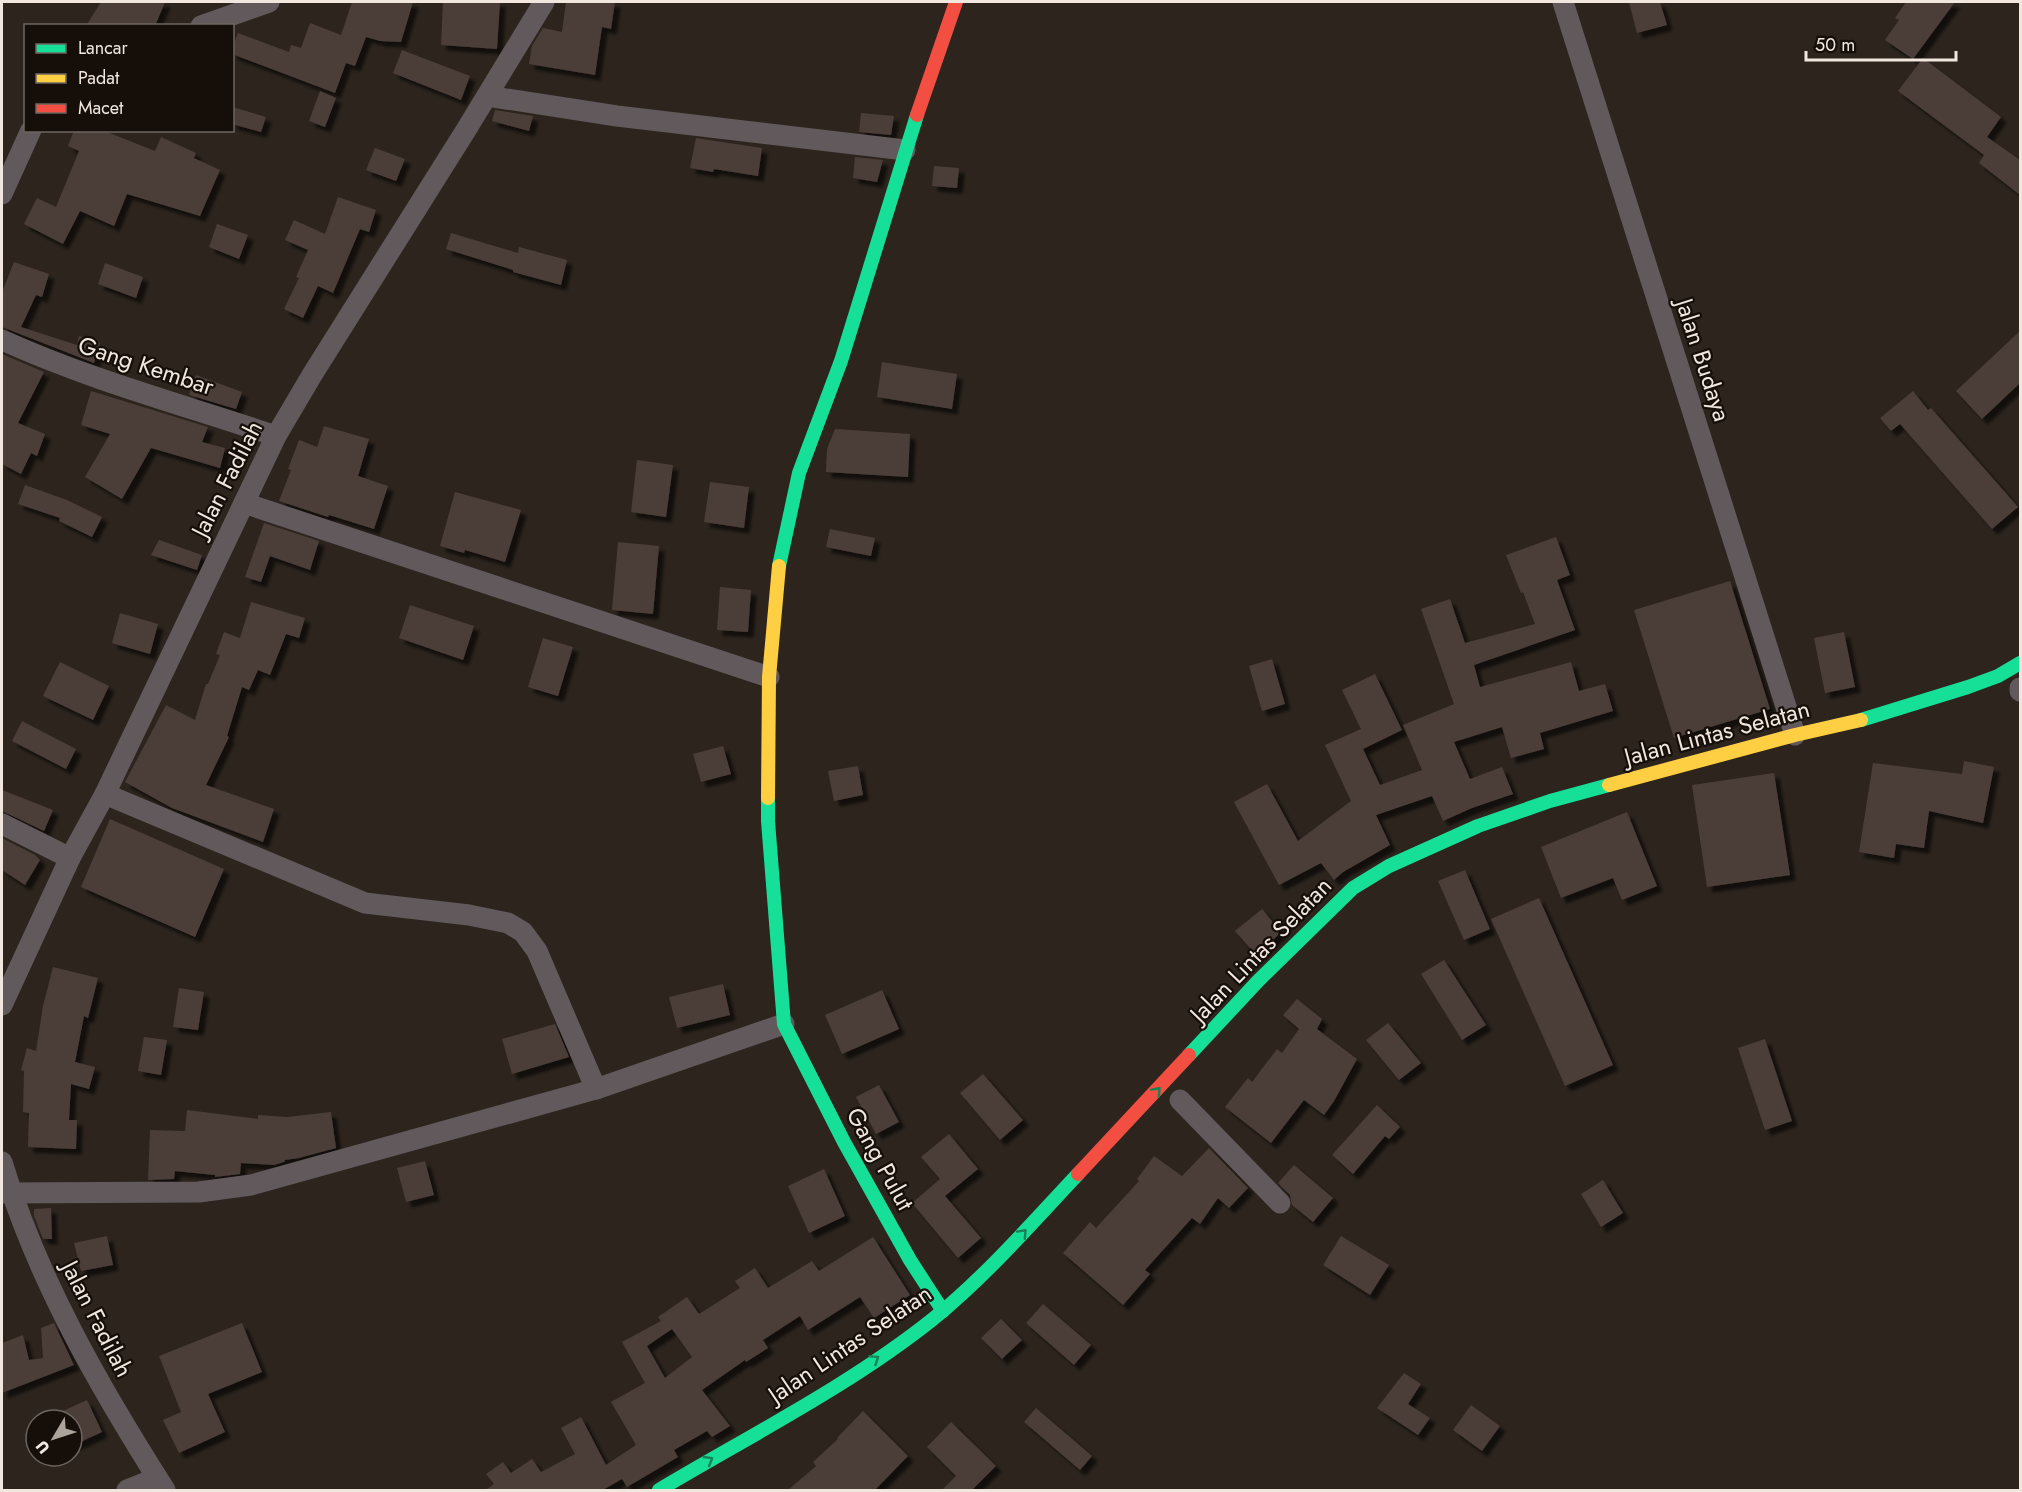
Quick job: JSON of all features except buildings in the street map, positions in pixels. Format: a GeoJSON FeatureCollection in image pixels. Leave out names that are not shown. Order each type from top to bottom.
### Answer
{"type":"FeatureCollection","features":[{"type":"Feature","properties":{"kind":"main road"},"geometry":{"type":"LineString","coordinates":[[784,1024],[768,821],[769,677],[780,557],[799,473],[841,361],[905,150],[956,2]]}},
{"type":"Feature","properties":{"kind":"main road","name":"Jalan Lintas Selatan"},"geometry":{"type":"LineString","coordinates":[[659,1491],[847,1378],[943,1311],[1079,1181],[1258,981],[1353,888],[1380,871],[1478,825],[1550,801],[1795,735],[1863,720],[1998,676],[2020,663]]}},
{"type":"Feature","properties":{"kind":"main road","name":"Gang Pulut"},"geometry":{"type":"LineString","coordinates":[[784,1024],[844,1142],[910,1260],[943,1311]]}},
{"type":"Feature","properties":{"kind":"street"},"geometry":{"type":"LineString","coordinates":[[207,24],[269,2]]}},
{"type":"Feature","properties":{"kind":"street","name":"Jalan Fadilah"},"geometry":{"type":"LineString","coordinates":[[2,1005],[70,858],[105,794],[276,436],[544,2]]}},
{"type":"Feature","properties":{"kind":"street","name":"Jalan Budaya"},"geometry":{"type":"LineString","coordinates":[[1563,2],[1795,735]]}},
{"type":"Feature","properties":{"kind":"street"},"geometry":{"type":"LineString","coordinates":[[487,96],[617,116],[905,150]]}},
{"type":"Feature","properties":{"kind":"street"},"geometry":{"type":"LineString","coordinates":[[2,194],[30,132]]}},
{"type":"Feature","properties":{"kind":"street","name":"Gang Kembar"},"geometry":{"type":"LineString","coordinates":[[2,340],[36,356],[100,379],[276,436]]}},
{"type":"Feature","properties":{"kind":"street"},"geometry":{"type":"LineString","coordinates":[[244,503],[769,677]]}},
{"type":"Feature","properties":{"kind":"street"},"geometry":{"type":"LineString","coordinates":[[105,794],[365,903],[469,915],[508,923],[523,932],[537,951],[596,1089]]}},
{"type":"Feature","properties":{"kind":"street"},"geometry":{"type":"LineString","coordinates":[[2,824],[70,858]]}},
{"type":"Feature","properties":{"kind":"street"},"geometry":{"type":"LineString","coordinates":[[6,1193],[199,1192],[251,1185],[596,1089],[784,1024]]}},
{"type":"Feature","properties":{"kind":"street"},"geometry":{"type":"LineString","coordinates":[[1180,1100],[1280,1203]]}},
{"type":"Feature","properties":{"kind":"street","name":"Jalan Fadilah"},"geometry":{"type":"LineString","coordinates":[[2,1162],[6,1193],[51,1289],[103,1386],[161,1484]]}},
{"type":"Feature","properties":{"kind":"street"},"geometry":{"type":"LineString","coordinates":[[127,1491],[161,1484]]}},
{"type":"Feature","properties":{"kind":"traffic: fast"},"geometry":{"type":"LineString","coordinates":[[779,566],[799,473],[841,361],[917,115]]}},
{"type":"Feature","properties":{"kind":"traffic: fast"},"geometry":{"type":"LineString","coordinates":[[1861,720],[1968,687],[1998,676],[2020,663]]}},
{"type":"Feature","properties":{"kind":"traffic: fast"},"geometry":{"type":"LineString","coordinates":[[1189,1055],[1258,981],[1353,888],[1389,866],[1478,826],[1550,801],[1609,785]]}},
{"type":"Feature","properties":{"kind":"traffic: fast"},"geometry":{"type":"LineString","coordinates":[[768,798],[784,1024],[844,1142],[910,1260],[943,1311]]}},
{"type":"Feature","properties":{"kind":"traffic: fast"},"geometry":{"type":"LineString","coordinates":[[659,1490],[834,1388],[933,1319],[1008,1249],[1078,1174]]}},
{"type":"Feature","properties":{"kind":"traffic: slow"},"geometry":{"type":"LineString","coordinates":[[768,798],[769,677],[779,566]]}},
{"type":"Feature","properties":{"kind":"traffic: slow"},"geometry":{"type":"LineString","coordinates":[[1609,785],[1795,735],[1861,720]]}},
{"type":"Feature","properties":{"kind":"traffic: jam"},"geometry":{"type":"LineString","coordinates":[[917,115],[956,2]]}},
{"type":"Feature","properties":{"kind":"traffic: jam"},"geometry":{"type":"LineString","coordinates":[[1078,1174],[1189,1055]]}}]}
